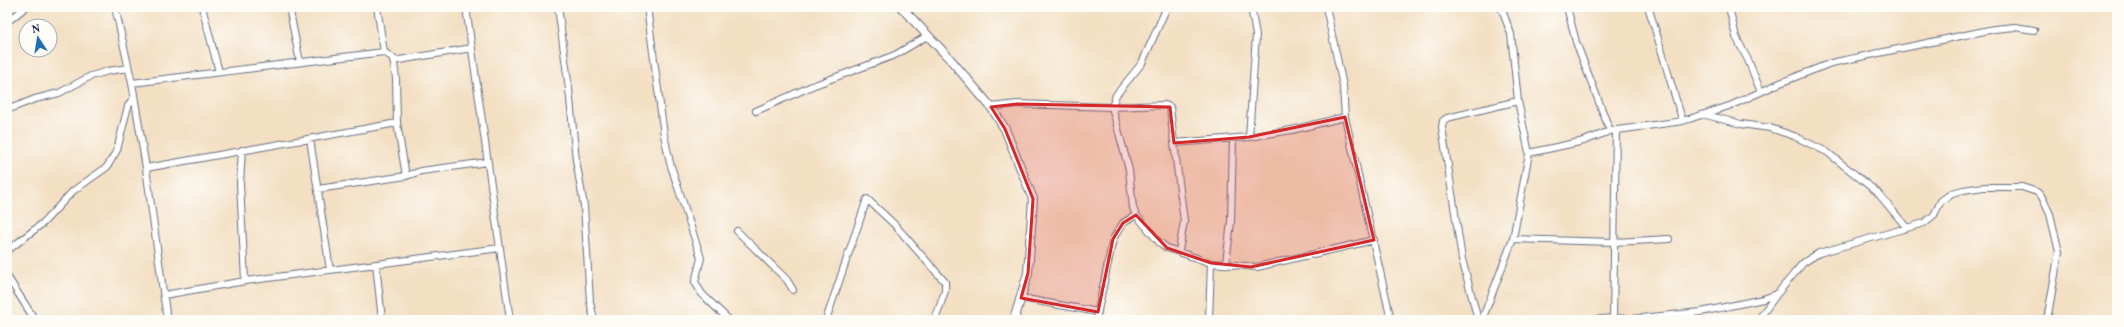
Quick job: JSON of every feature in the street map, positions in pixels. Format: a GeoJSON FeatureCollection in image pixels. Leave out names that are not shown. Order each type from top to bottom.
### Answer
{"type":"FeatureCollection","features":[{"type":"Feature","properties":{"kind":"street"},"geometry":{"type":"LineString","coordinates":[[7,22],[26,7]]}},
{"type":"Feature","properties":{"kind":"street"},"geometry":{"type":"LineString","coordinates":[[115,7],[132,83],[146,168],[167,320]]}},
{"type":"Feature","properties":{"kind":"street"},"geometry":{"type":"LineString","coordinates":[[202,7],[219,72]]}},
{"type":"Feature","properties":{"kind":"street"},"geometry":{"type":"LineString","coordinates":[[289,7],[300,62]]}},
{"type":"Feature","properties":{"kind":"street"},"geometry":{"type":"LineString","coordinates":[[377,7],[384,52]]}},
{"type":"Feature","properties":{"kind":"street"},"geometry":{"type":"LineString","coordinates":[[466,7],[510,320]]}},
{"type":"Feature","properties":{"kind":"street"},"geometry":{"type":"LineString","coordinates":[[558,7],[569,89],[576,160],[584,206],[590,301],[594,320]]}},
{"type":"Feature","properties":{"kind":"street"},"geometry":{"type":"LineString","coordinates":[[647,7],[664,135],[670,163],[701,258],[695,282],[702,294],[729,320]]}},
{"type":"Feature","properties":{"kind":"street"},"geometry":{"type":"LineString","coordinates":[[901,7],[955,65],[990,107],[1005,128],[1033,199],[1028,272],[1014,320]]}},
{"type":"Feature","properties":{"kind":"street"},"geometry":{"type":"LineString","coordinates":[[1167,7],[1142,63],[1116,95],[1112,107],[1128,170],[1133,208],[1136,215],[1158,242],[1211,263],[1226,263],[1257,267],[1374,240]]}},
{"type":"Feature","properties":{"kind":"street"},"geometry":{"type":"LineString","coordinates":[[1249,137],[1256,35],[1251,7]]}},
{"type":"Feature","properties":{"kind":"street"},"geometry":{"type":"LineString","coordinates":[[1326,7],[1343,86],[1345,118],[1391,320]]}},
{"type":"Feature","properties":{"kind":"street"},"geometry":{"type":"LineString","coordinates":[[1482,320],[1513,239],[1529,153],[1518,101],[1512,40],[1501,7]]}},
{"type":"Feature","properties":{"kind":"street"},"geometry":{"type":"LineString","coordinates":[[1567,7],[1576,42],[1613,131],[1615,242],[1613,319]]}},
{"type":"Feature","properties":{"kind":"street"},"geometry":{"type":"LineString","coordinates":[[1648,7],[1659,41],[1670,86],[1683,122]]}},
{"type":"Feature","properties":{"kind":"street"},"geometry":{"type":"LineString","coordinates":[[1729,7],[1736,37],[1748,60],[1760,92]]}},
{"type":"Feature","properties":{"kind":"street"},"geometry":{"type":"LineString","coordinates":[[1529,153],[1584,141],[1613,131],[1683,122],[1706,115],[1817,68],[1869,54],[1994,29],[2015,27],[2034,30]]}},
{"type":"Feature","properties":{"kind":"street"},"geometry":{"type":"LineString","coordinates":[[756,111],[812,86],[895,55],[927,36]]}},
{"type":"Feature","properties":{"kind":"street"},"geometry":{"type":"LineString","coordinates":[[393,61],[472,48]]}},
{"type":"Feature","properties":{"kind":"street"},"geometry":{"type":"LineString","coordinates":[[132,83],[384,52],[393,58],[396,78],[397,123],[406,176]]}},
{"type":"Feature","properties":{"kind":"street"},"geometry":{"type":"LineString","coordinates":[[7,110],[34,99],[59,93],[91,76],[108,71],[128,68]]}},
{"type":"Feature","properties":{"kind":"street"},"geometry":{"type":"LineString","coordinates":[[7,251],[43,223],[73,191],[107,167],[117,150],[128,106],[134,97]]}},
{"type":"Feature","properties":{"kind":"street"},"geometry":{"type":"LineString","coordinates":[[1478,320],[1462,259],[1442,127],[1443,121],[1447,118],[1518,101]]}},
{"type":"Feature","properties":{"kind":"street"},"geometry":{"type":"LineString","coordinates":[[990,107],[1017,104],[1112,107],[1165,105],[1170,107],[1184,221],[1178,251]]}},
{"type":"Feature","properties":{"kind":"street"},"geometry":{"type":"LineString","coordinates":[[1706,115],[1741,124],[1770,128],[1794,136],[1827,152],[1878,192],[1906,228]]}},
{"type":"Feature","properties":{"kind":"street"},"geometry":{"type":"LineString","coordinates":[[1174,143],[1249,137],[1292,130],[1345,118]]}},
{"type":"Feature","properties":{"kind":"street"},"geometry":{"type":"LineString","coordinates":[[146,168],[397,123]]}},
{"type":"Feature","properties":{"kind":"street"},"geometry":{"type":"LineString","coordinates":[[310,139],[330,270]]}},
{"type":"Feature","properties":{"kind":"street"},"geometry":{"type":"LineString","coordinates":[[1226,263],[1231,222],[1233,139]]}},
{"type":"Feature","properties":{"kind":"street"},"geometry":{"type":"LineString","coordinates":[[242,150],[240,184],[246,281]]}},
{"type":"Feature","properties":{"kind":"street"},"geometry":{"type":"LineString","coordinates":[[318,190],[488,162]]}},
{"type":"Feature","properties":{"kind":"street"},"geometry":{"type":"LineString","coordinates":[[1758,320],[1803,263],[1810,258],[1837,247],[1906,228],[1930,219],[1941,201],[1952,193],[1984,187],[2022,187],[2037,192],[2042,197],[2050,214],[2059,252],[2047,320]]}},
{"type":"Feature","properties":{"kind":"street"},"geometry":{"type":"LineString","coordinates":[[826,320],[867,200],[894,224],[945,282],[945,291],[936,320]]}},
{"type":"Feature","properties":{"kind":"street"},"geometry":{"type":"LineString","coordinates":[[1096,320],[1113,239],[1123,223],[1136,215]]}},
{"type":"Feature","properties":{"kind":"street"},"geometry":{"type":"LineString","coordinates":[[736,232],[787,280],[793,290]]}},
{"type":"Feature","properties":{"kind":"street"},"geometry":{"type":"LineString","coordinates":[[1513,239],[1615,242],[1669,238]]}},
{"type":"Feature","properties":{"kind":"street"},"geometry":{"type":"LineString","coordinates":[[164,299],[246,281],[500,248]]}},
{"type":"Feature","properties":{"kind":"street"},"geometry":{"type":"LineString","coordinates":[[1208,320],[1211,263]]}},
{"type":"Feature","properties":{"kind":"street"},"geometry":{"type":"LineString","coordinates":[[376,264],[382,320]]}},
{"type":"Feature","properties":{"kind":"street"},"geometry":{"type":"LineString","coordinates":[[7,276],[35,320]]}},
{"type":"Feature","properties":{"kind":"street"},"geometry":{"type":"LineString","coordinates":[[1593,320],[1631,319],[1701,312],[1747,303],[1777,294]]}},
{"type":"Feature","properties":{"kind":"street"},"geometry":{"type":"LineString","coordinates":[[1021,298],[1056,303],[1098,312]]}},
{"type":"Feature","properties":{"kind":"highlighted area"},"geometry":{"type":"Polygon","coordinates":[[[1017,104],[1170,107],[1174,143],[1249,137],[1345,117],[1374,240],[1251,267],[1211,263],[1167,248],[1136,215],[1123,223],[1113,239],[1098,312],[1021,298],[1028,273],[1033,199],[1005,129],[991,107],[1017,104]]]}}]}
